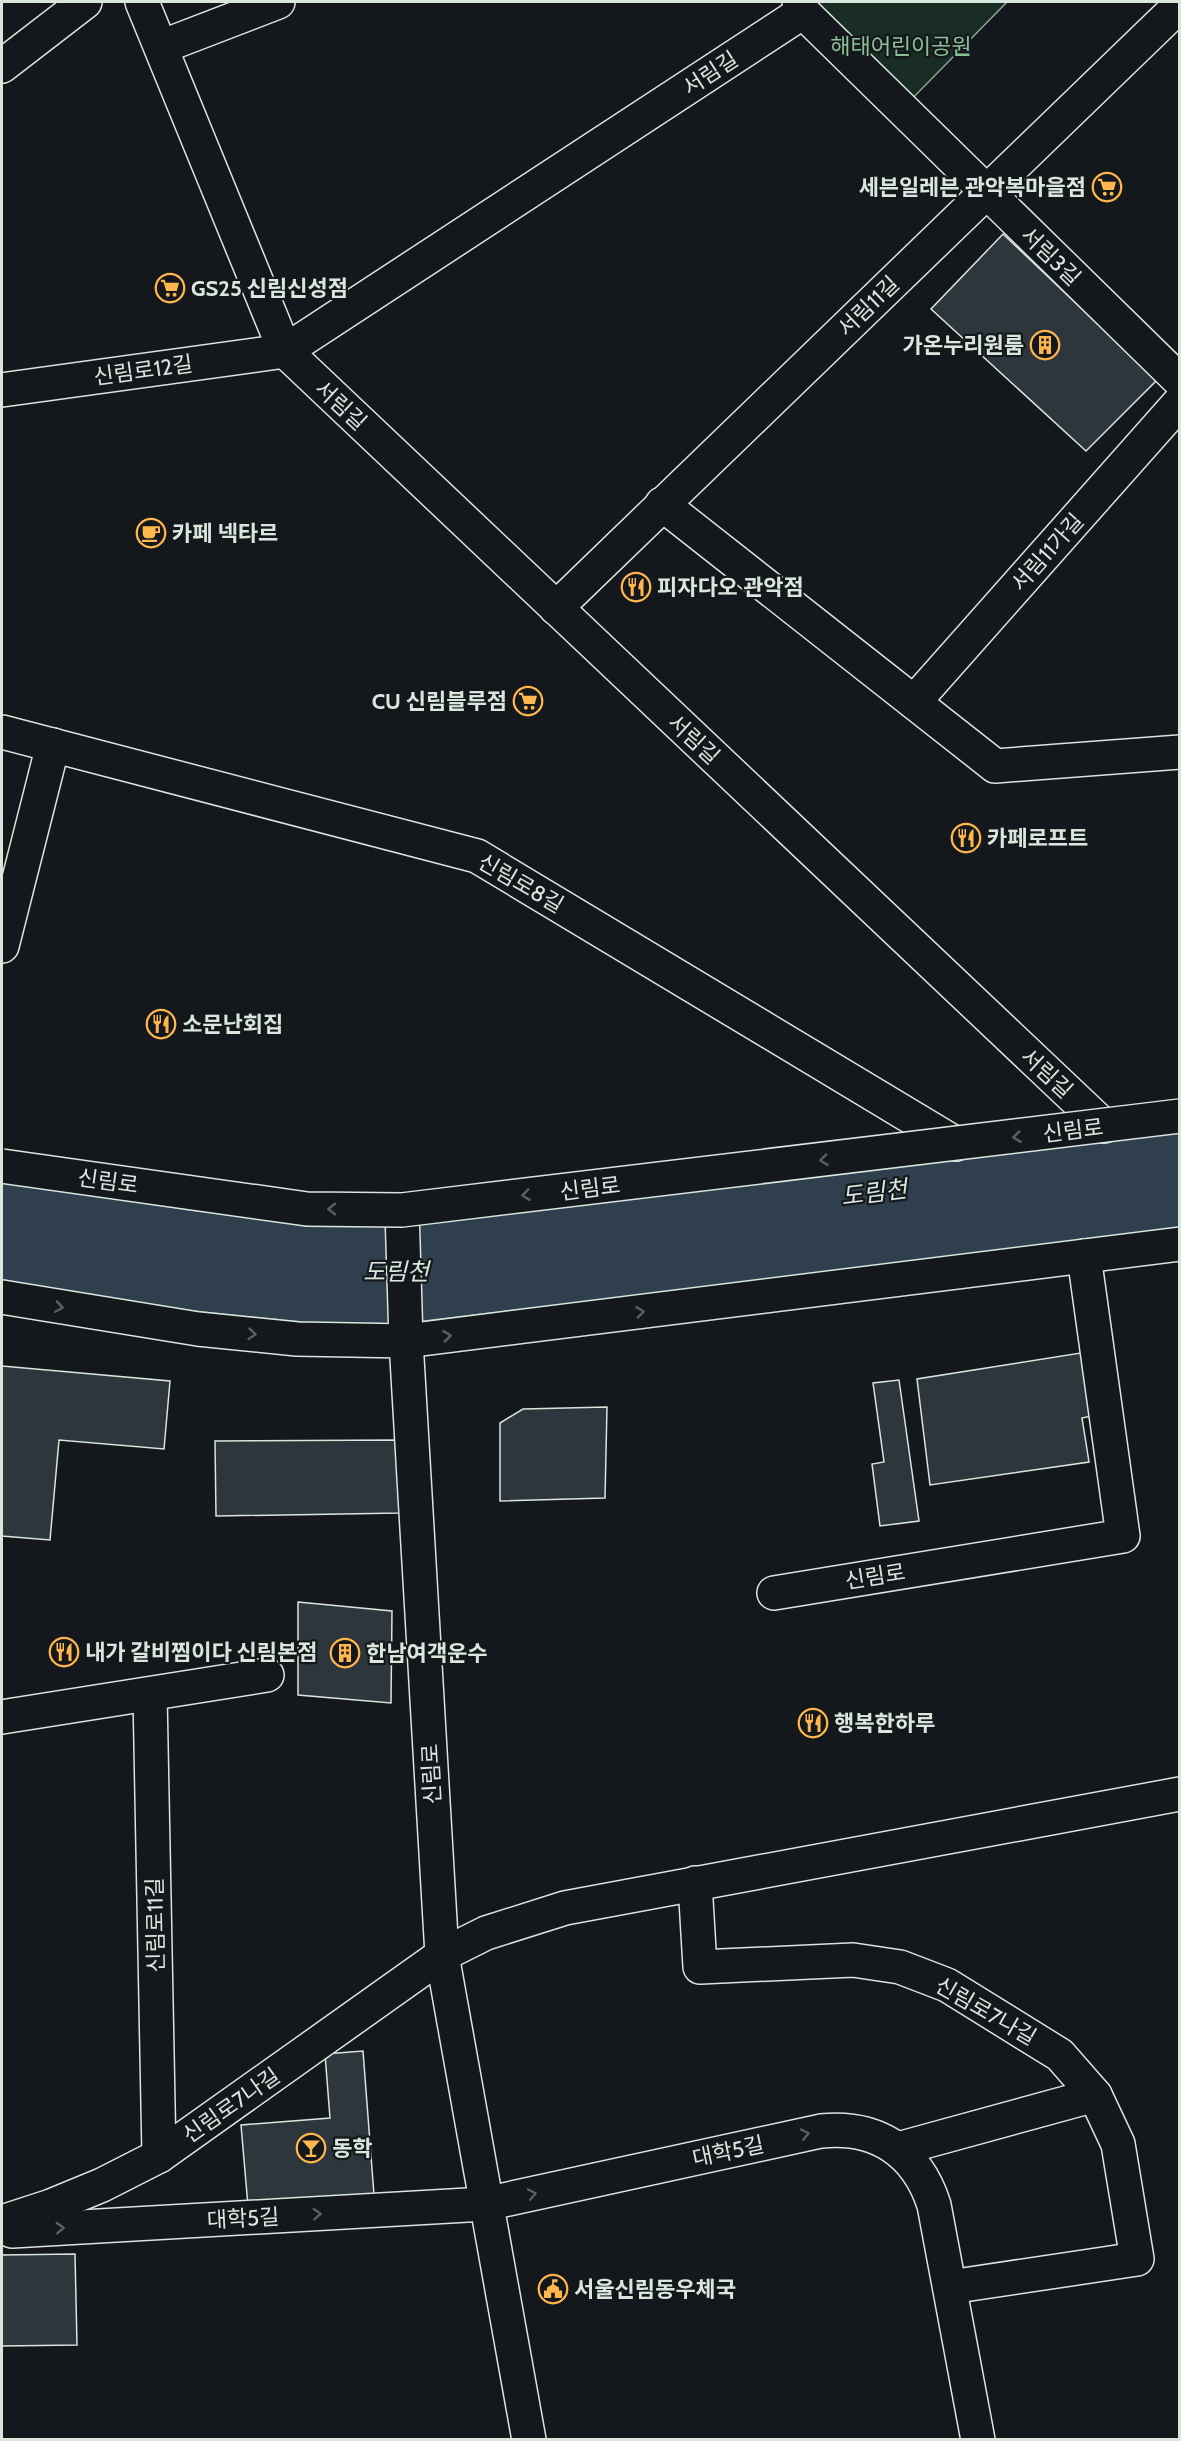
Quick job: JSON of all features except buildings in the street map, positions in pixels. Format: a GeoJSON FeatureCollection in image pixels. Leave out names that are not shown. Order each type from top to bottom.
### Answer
{"type":"FeatureCollection","features":[{"type":"Feature","properties":{"kind":"street"},"geometry":{"type":"LineString","coordinates":[[2,66],[85,2]]}},
{"type":"Feature","properties":{"kind":"street","name":"서림길"},"geometry":{"type":"LineString","coordinates":[[142,2],[285,351],[1104,1126]]}},
{"type":"Feature","properties":{"kind":"street"},"geometry":{"type":"LineString","coordinates":[[161,47],[279,2]]}},
{"type":"Feature","properties":{"kind":"street","name":"서림11길"},"geometry":{"type":"LineString","coordinates":[[556,608],[1179,4]]}},
{"type":"Feature","properties":{"kind":"street","name":"서림길"},"geometry":{"type":"LineString","coordinates":[[285,351],[801,7]]}},
{"type":"Feature","properties":{"kind":"street","name":"서림3길"},"geometry":{"type":"LineString","coordinates":[[801,7],[1179,381]]}},
{"type":"Feature","properties":{"kind":"street","name":"신림로12길"},"geometry":{"type":"LineString","coordinates":[[2,390],[285,351]]}},
{"type":"Feature","properties":{"kind":"street","name":"서림11가길"},"geometry":{"type":"LineString","coordinates":[[914,702],[1179,402]]}},
{"type":"Feature","properties":{"kind":"street"},"geometry":{"type":"LineString","coordinates":[[662,504],[995,766],[1179,752]]}},
{"type":"Feature","properties":{"kind":"street","name":"신림로8길"},"geometry":{"type":"LineString","coordinates":[[2,732],[477,856],[956,1144]]}},
{"type":"Feature","properties":{"kind":"street"},"geometry":{"type":"LineString","coordinates":[[2,946],[53,745]]}},
{"type":"Feature","properties":{"kind":"street","name":"신림로"},"geometry":{"type":"LineString","coordinates":[[2,1166],[307,1209],[402,1214],[1179,1116]]}},
{"type":"Feature","properties":{"kind":"street","name":"신림로"},"geometry":{"type":"LineString","coordinates":[[402,1214],[406,1341],[442,1955]]}},
{"type":"Feature","properties":{"kind":"street"},"geometry":{"type":"LineString","coordinates":[[2,1297],[198,1329],[297,1339],[406,1341],[1179,1244]]}},
{"type":"Feature","properties":{"kind":"street","name":"신림로"},"geometry":{"type":"LineString","coordinates":[[774,1593],[1123,1536],[1084,1256]]}},
{"type":"Feature","properties":{"kind":"street"},"geometry":{"type":"LineString","coordinates":[[2,1717],[267,1675]]}},
{"type":"Feature","properties":{"kind":"street","name":"신림로11길"},"geometry":{"type":"LineString","coordinates":[[150,1694],[159,2156]]}},
{"type":"Feature","properties":{"kind":"street","name":"신림로7나길"},"geometry":{"type":"LineString","coordinates":[[2,2222],[51,2206],[159,2156],[442,1955],[486,1933],[565,1908],[1179,1794]]}},
{"type":"Feature","properties":{"kind":"street","name":"신림로7나길"},"geometry":{"type":"LineString","coordinates":[[694,1883],[700,1967],[853,1960],[900,1967],[947,1984],[1060,2055],[1095,2095],[1118,2144],[1137,2259],[950,2287]]}},
{"type":"Feature","properties":{"kind":"street"},"geometry":{"type":"LineString","coordinates":[[442,1955],[529,2439]]}},
{"type":"Feature","properties":{"kind":"street"},"geometry":{"type":"LineString","coordinates":[[898,2149],[1095,2095]]}},
{"type":"Feature","properties":{"kind":"street","name":"대학5길"},"geometry":{"type":"LineString","coordinates":[[2,2232],[485,2204],[821,2131],[837,2129],[868,2134],[898,2149],[921,2174],[929,2189],[934,2205],[978,2439]]}},
{"type":"Feature","properties":{"kind":"green space","name":"해태어린이공원"},"geometry":{"type":"Polygon","coordinates":[[[799,2],[1007,2],[902,109],[799,2]]]}},
{"type":"Feature","properties":{"kind":"water","name":"도림천"},"geometry":{"type":"Polygon","coordinates":[[[1180,1131],[1179,1229],[1082,1242],[399,1324],[311,1323],[192,1311],[2,1282],[2,1182],[198,1211],[310,1221],[1180,1131]]]}},
{"type":"Feature","properties":{"kind":"place","name":"세븐일레븐 관악복마을점"},"geometry":{"type":"Point","coordinates":[1107,187]}},
{"type":"Feature","properties":{"kind":"place","name":"GS25 신림신성점"},"geometry":{"type":"Point","coordinates":[170,288]}},
{"type":"Feature","properties":{"kind":"place","name":"가온누리원룸"},"geometry":{"type":"Point","coordinates":[1045,345]}},
{"type":"Feature","properties":{"kind":"place","name":"카페 넥타르"},"geometry":{"type":"Point","coordinates":[151,533]}},
{"type":"Feature","properties":{"kind":"place","name":"피자다오 관악점"},"geometry":{"type":"Point","coordinates":[636,587]}},
{"type":"Feature","properties":{"kind":"place","name":"CU 신림블루점"},"geometry":{"type":"Point","coordinates":[528,701]}},
{"type":"Feature","properties":{"kind":"place","name":"카페로프트"},"geometry":{"type":"Point","coordinates":[966,838]}},
{"type":"Feature","properties":{"kind":"place","name":"소문난회집"},"geometry":{"type":"Point","coordinates":[161,1024]}},
{"type":"Feature","properties":{"kind":"place","name":"내가 갈비찜이다 신림본점"},"geometry":{"type":"Point","coordinates":[64,1652]}},
{"type":"Feature","properties":{"kind":"place","name":"한남여객운수"},"geometry":{"type":"Point","coordinates":[345,1653]}},
{"type":"Feature","properties":{"kind":"place","name":"행복한하루"},"geometry":{"type":"Point","coordinates":[813,1723]}},
{"type":"Feature","properties":{"kind":"place","name":"동학"},"geometry":{"type":"Point","coordinates":[311,2148]}},
{"type":"Feature","properties":{"kind":"place","name":"서울신림동우체국"},"geometry":{"type":"Point","coordinates":[553,2289]}}]}
